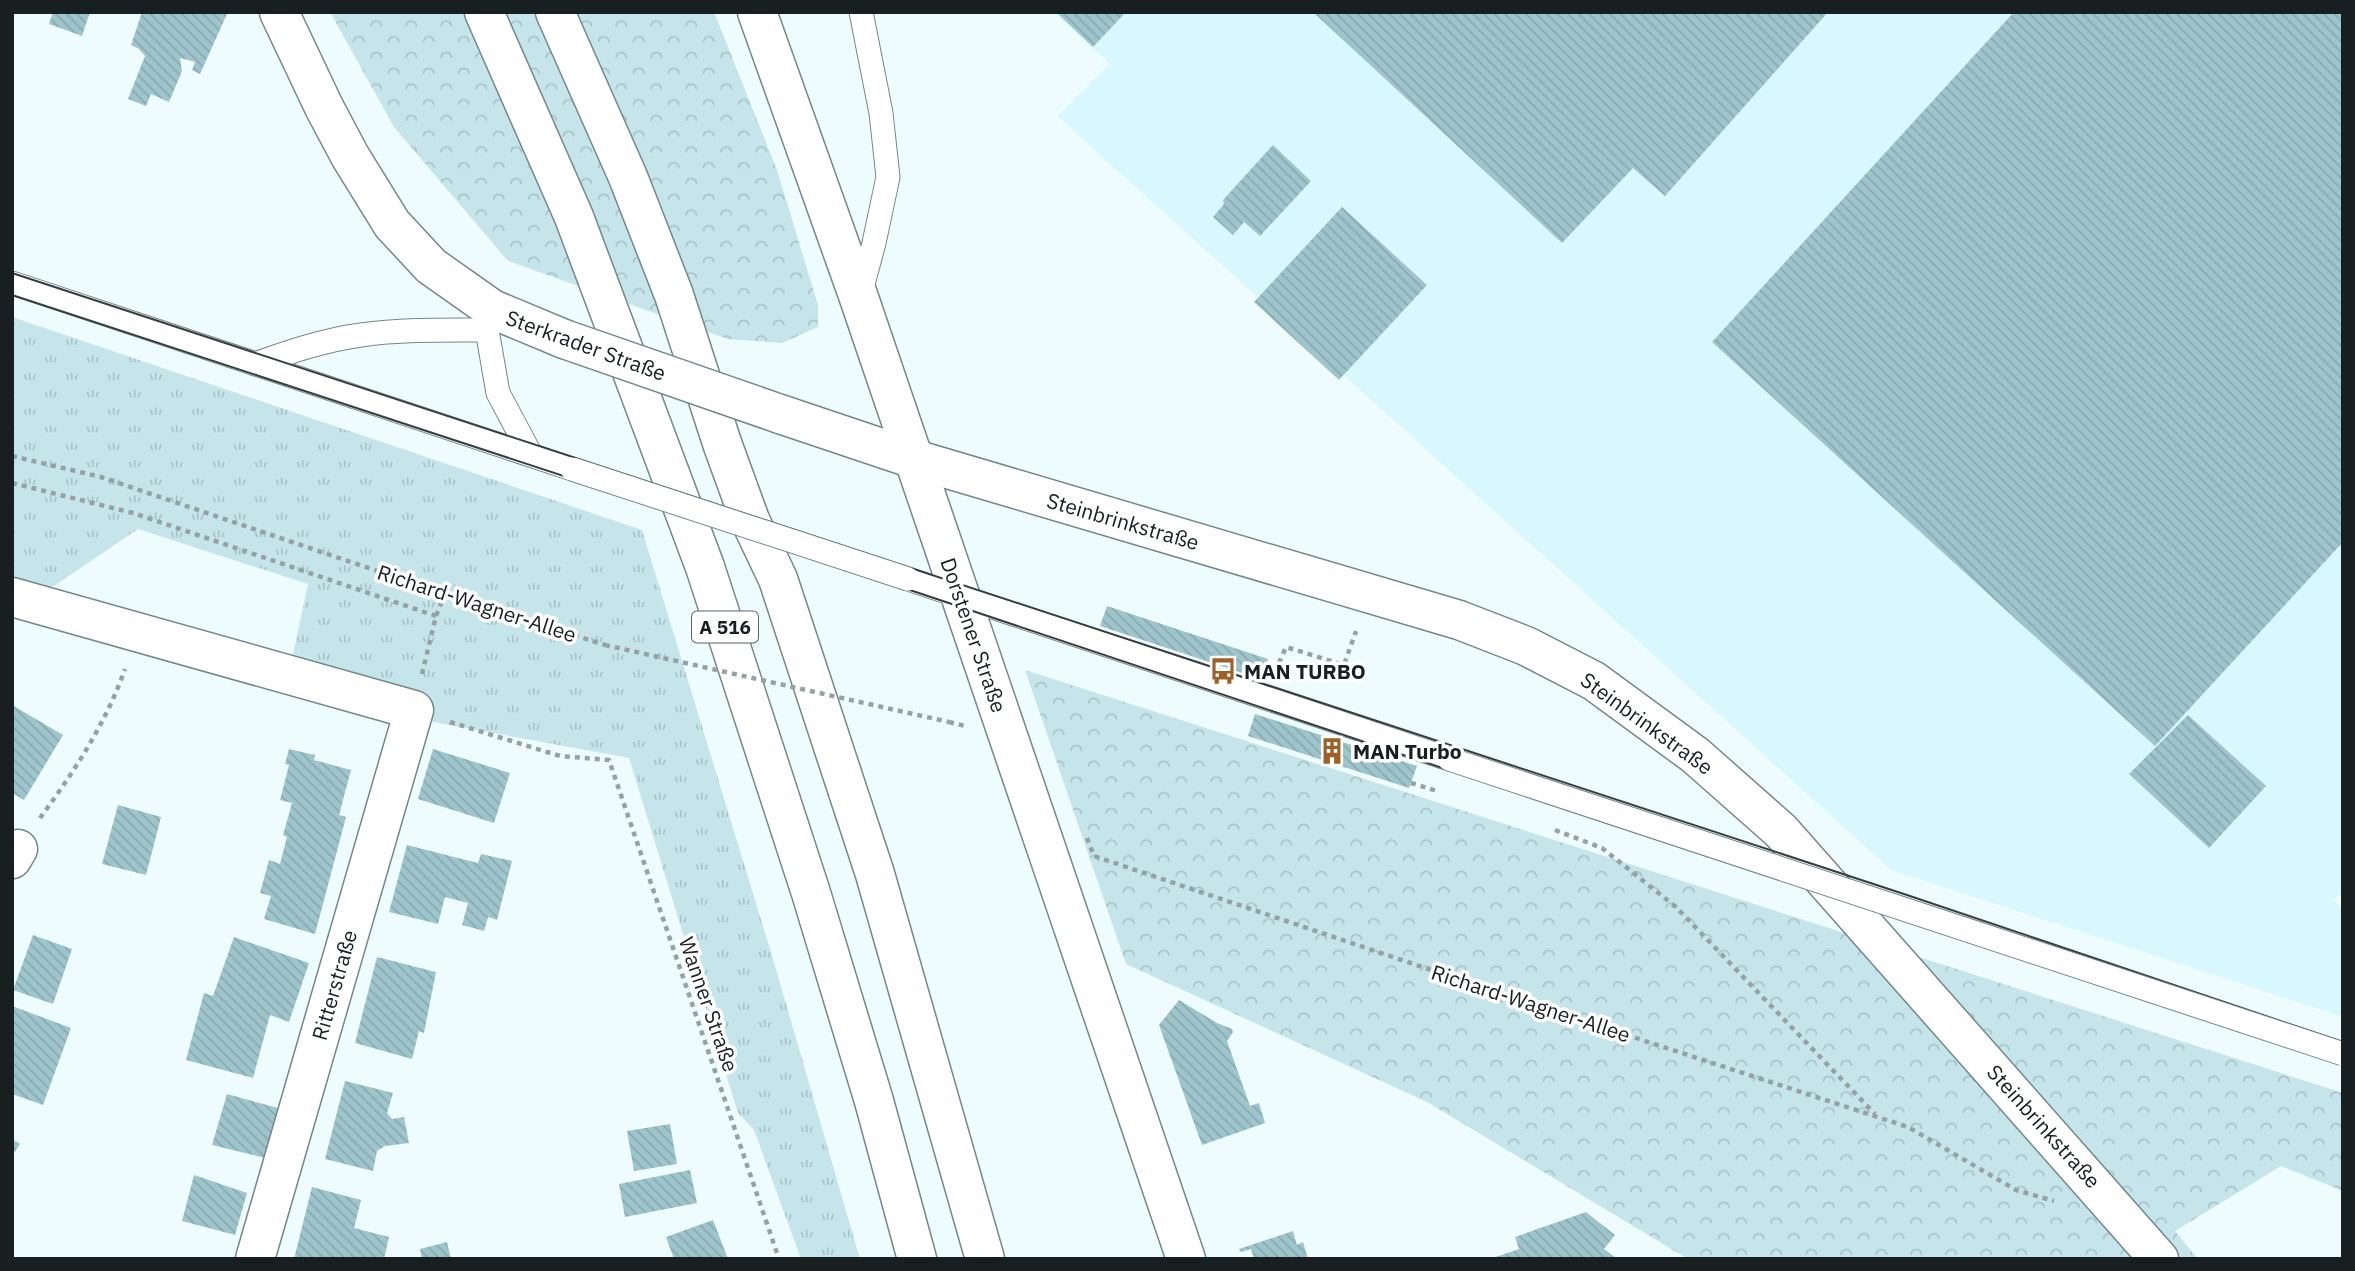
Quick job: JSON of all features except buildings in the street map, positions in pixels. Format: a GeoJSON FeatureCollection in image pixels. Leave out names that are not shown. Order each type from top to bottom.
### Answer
{"type":"FeatureCollection","features":[{"type":"Feature","properties":{"kind":"main road","name":"Sterkrader Straße"},"geometry":{"type":"LineString","coordinates":[[279,12],[344,144],[392,223],[431,266],[489,320],[564,339],[914,459]]}},
{"type":"Feature","properties":{"kind":"main road","name":"A 516"},"geometry":{"type":"LineString","coordinates":[[484,12],[574,217],[705,567],[811,893],[874,1101],[918,1259]]}},
{"type":"Feature","properties":{"kind":"main road","name":"A 516"},"geometry":{"type":"LineString","coordinates":[[555,12],[628,177],[674,295],[750,520],[778,579],[875,874],[985,1259]]}},
{"type":"Feature","properties":{"kind":"main road","name":"Dorstener Straße"},"geometry":{"type":"LineString","coordinates":[[757,12],[859,298],[1186,1259]]}},
{"type":"Feature","properties":{"kind":"main road","name":"Steinbrinkstraße"},"geometry":{"type":"LineString","coordinates":[[914,459],[1459,620],[1526,646],[1594,681],[1695,755],[1782,831],[2159,1259]]}},
{"type":"Feature","properties":{"kind":"main road"},"geometry":{"type":"LineString","coordinates":[[12,597],[414,710]]}},
{"type":"Feature","properties":{"kind":"main road","name":"Ritterstraße"},"geometry":{"type":"LineString","coordinates":[[255,1259],[414,710]]}},
{"type":"Feature","properties":{"kind":"lane"},"geometry":{"type":"LineString","coordinates":[[775,63],[776,12]]}},
{"type":"Feature","properties":{"kind":"lane"},"geometry":{"type":"LineString","coordinates":[[859,298],[888,177],[881,113],[861,12]]}},
{"type":"Feature","properties":{"kind":"lane"},"geometry":{"type":"LineString","coordinates":[[12,283],[2343,1054]]}},
{"type":"Feature","properties":{"kind":"lane"},"geometry":{"type":"LineString","coordinates":[[255,364],[292,351],[359,335],[489,320],[498,393],[531,455]]}},
{"type":"Feature","properties":{"kind":"path","name":"Richard-Wagner-Allee"},"geometry":{"type":"LineString","coordinates":[[12,456],[102,477],[445,594],[605,645],[950,722]]}},
{"type":"Feature","properties":{"kind":"path"},"geometry":{"type":"LineString","coordinates":[[12,483],[133,513],[436,616]]}},
{"type":"Feature","properties":{"kind":"path"},"geometry":{"type":"LineString","coordinates":[[414,710],[436,616],[445,594]]}},
{"type":"Feature","properties":{"kind":"path"},"geometry":{"type":"LineString","coordinates":[[15,854],[72,775],[109,709],[138,631]]}},
{"type":"Feature","properties":{"kind":"path"},"geometry":{"type":"LineString","coordinates":[[1279,663],[1286,647],[1344,665]]}},
{"type":"Feature","properties":{"kind":"path","name":"Wanner Straße"},"geometry":{"type":"LineString","coordinates":[[414,710],[559,756],[608,760],[779,1259]]}},
{"type":"Feature","properties":{"kind":"path"},"geometry":{"type":"LineString","coordinates":[[1411,783],[1450,795]]}},
{"type":"Feature","properties":{"kind":"path"},"geometry":{"type":"LineString","coordinates":[[1553,829],[1602,848],[1676,907],[1877,1116]]}},
{"type":"Feature","properties":{"kind":"path","name":"Richard-Wagner-Allee"},"geometry":{"type":"LineString","coordinates":[[1085,832],[1094,856],[1908,1127],[2016,1190],[2066,1204]]}},
{"type":"Feature","properties":{"kind":"shaded area"},"geometry":{"type":"Polygon","coordinates":[[[1053,12],[2343,12],[2343,891],[2334,900],[2343,910],[2343,1017],[1891,870],[1057,116],[1110,64],[1053,12]]]}},
{"type":"Feature","properties":{"kind":"green space"},"geometry":{"type":"Polygon","coordinates":[[[330,12],[714,12],[777,170],[818,305],[818,327],[782,343],[728,339],[508,261],[394,127],[330,12]]]}},
{"type":"Feature","properties":{"kind":"green space"},"geometry":{"type":"Polygon","coordinates":[[[12,317],[642,530],[773,959],[860,1259],[801,1259],[754,1130],[738,1113],[629,758],[434,722],[287,683],[308,584],[138,529],[54,586],[12,595],[12,317]]]}},
{"type":"Feature","properties":{"kind":"green space"},"geometry":{"type":"Polygon","coordinates":[[[1025,670],[2343,1093],[2343,1191],[2281,1166],[2175,1231],[2198,1259],[1688,1259],[1427,1102],[1126,964],[1025,670]]]}},
{"type":"Feature","properties":{"kind":"tram line"},"geometry":{"type":"LineString","coordinates":[[12,273],[1907,895],[2343,1042]]}},
{"type":"Feature","properties":{"kind":"tram line"},"geometry":{"type":"LineString","coordinates":[[12,295],[2343,1064]]}},
{"type":"Feature","properties":{"kind":"place","name":"MAN TURBO"},"geometry":{"type":"Point","coordinates":[1223,671]}},
{"type":"Feature","properties":{"kind":"place","name":"MAN Turbo"},"geometry":{"type":"Point","coordinates":[1332,751]}}]}
